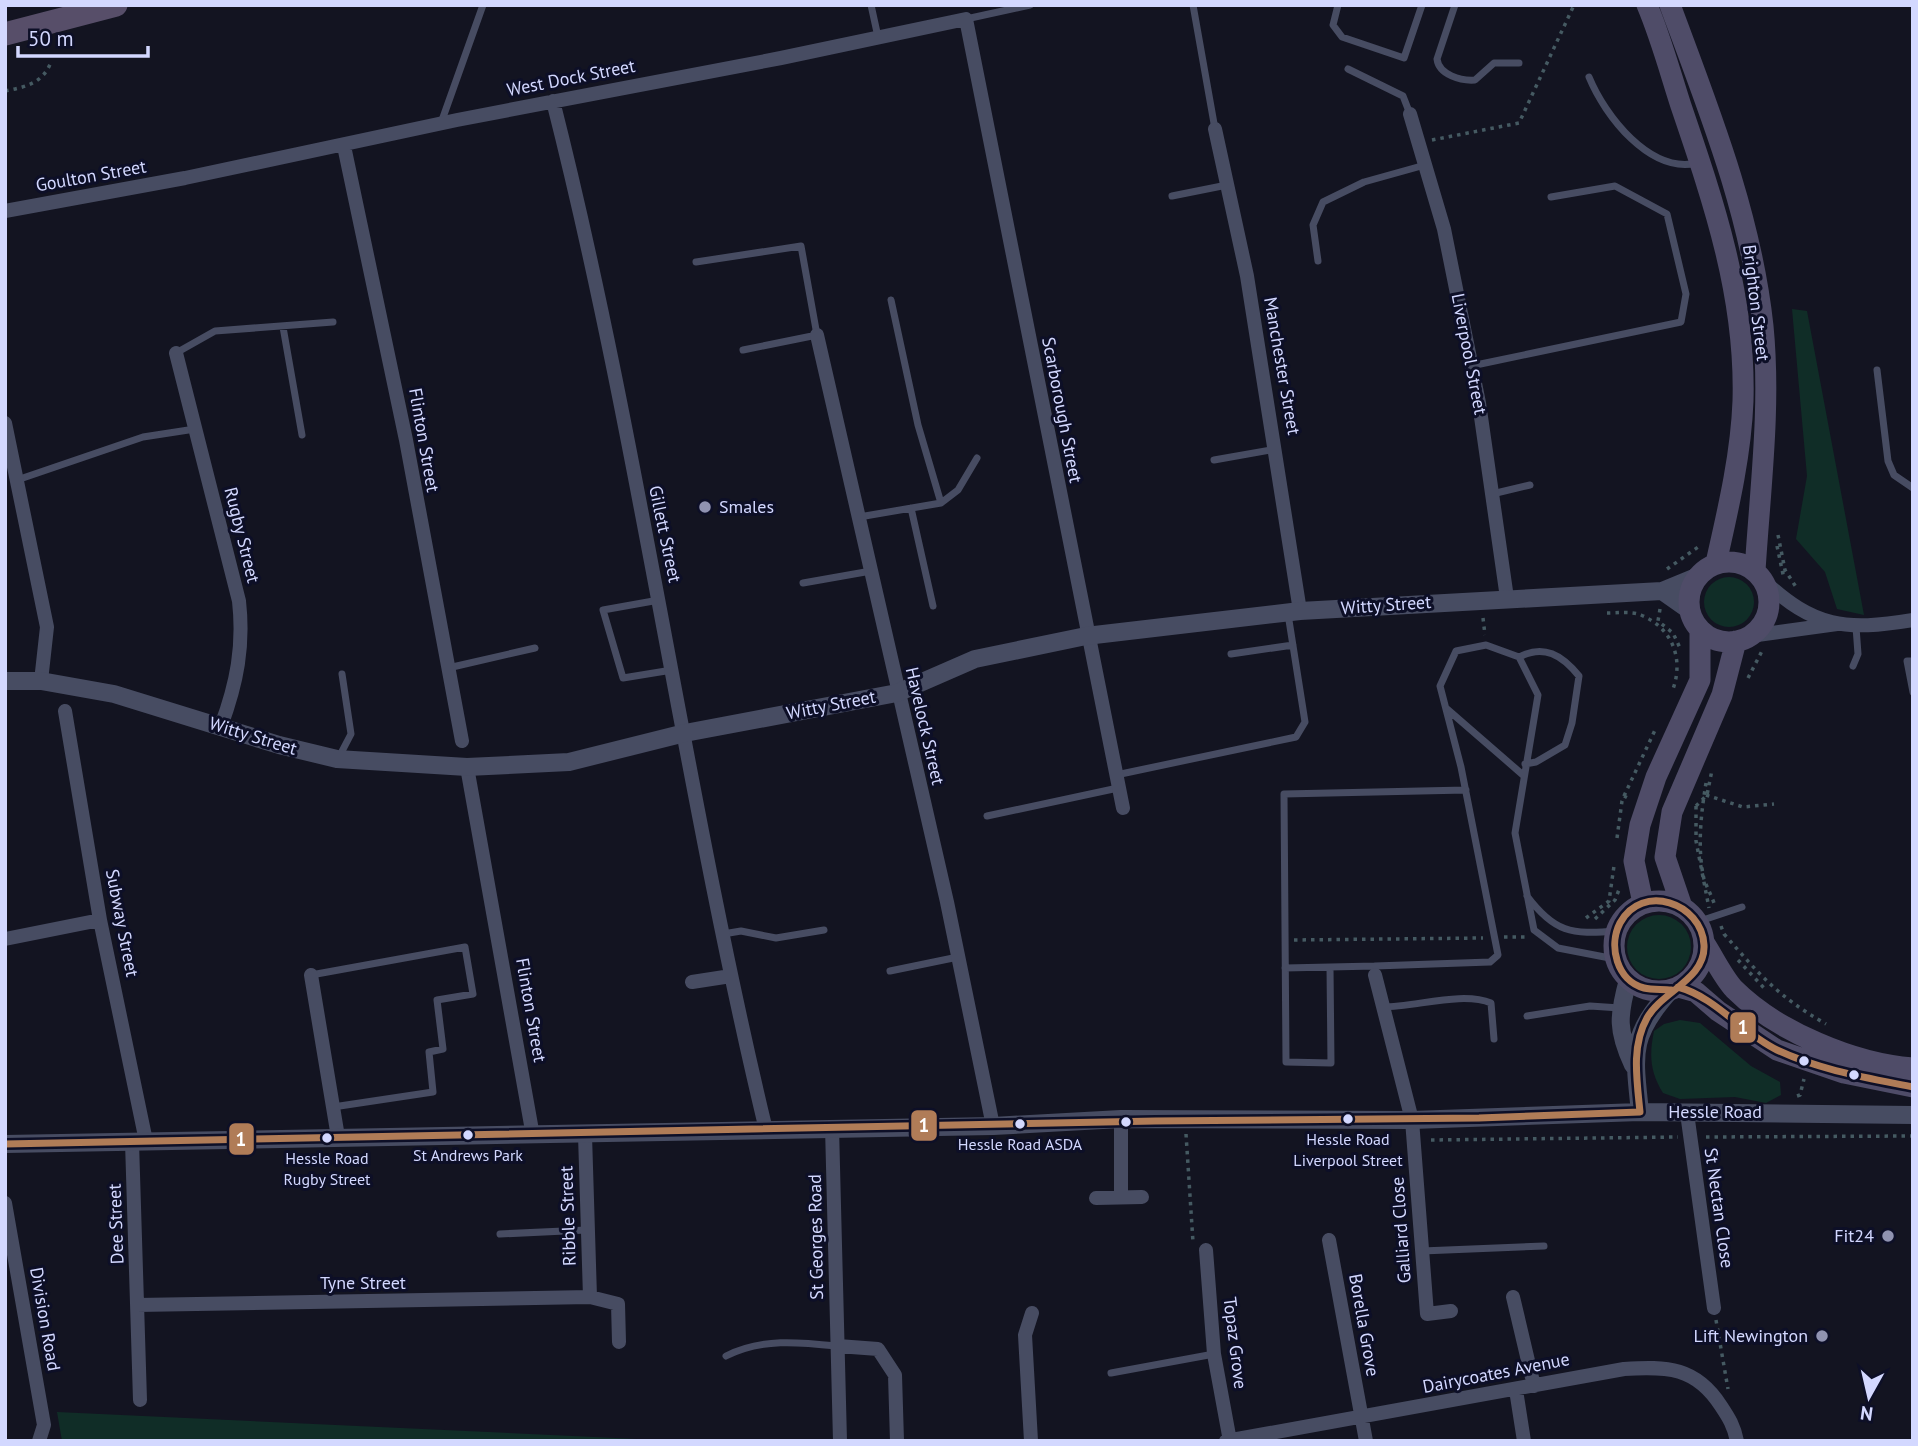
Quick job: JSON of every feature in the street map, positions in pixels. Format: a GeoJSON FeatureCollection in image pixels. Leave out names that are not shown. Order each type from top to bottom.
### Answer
{"type":"FeatureCollection","features":[{"type":"Feature","properties":{"kind":"highway"},"geometry":{"type":"LineString","coordinates":[[5,34],[116,5]]}},
{"type":"Feature","properties":{"kind":"main road","name":"Brighton Street"},"geometry":{"type":"LineString","coordinates":[[1647,5],[1701,162],[1731,265],[1740,330],[1743,401],[1731,500],[1716,563]]}},
{"type":"Feature","properties":{"kind":"main road","name":"Brighton Street"},"geometry":{"type":"LineString","coordinates":[[1670,5],[1732,177],[1754,261],[1763,328],[1765,396],[1759,575]]}},
{"type":"Feature","properties":{"kind":"main road"},"geometry":{"type":"LineString","coordinates":[[1643,903],[1634,861],[1640,825],[1656,777],[1700,680],[1700,630],[1689,610],[1690,588],[1696,577],[1716,563],[1743,564],[1759,575],[1769,605],[1766,617],[1743,639],[1672,812],[1665,857],[1682,906],[1697,922],[1705,944],[1734,988],[1781,1024],[1851,1056],[1913,1068]]}},
{"type":"Feature","properties":{"kind":"main road"},"geometry":{"type":"LineString","coordinates":[[1700,630],[1723,642],[1743,639]]}},
{"type":"Feature","properties":{"kind":"main road"},"geometry":{"type":"LineString","coordinates":[[1682,906],[1656,900],[1631,910],[1616,931],[1615,959],[1628,980],[1641,988],[1656,992],[1675,988],[1696,992],[1718,1011],[1777,1050],[1844,1073],[1913,1087]]}},
{"type":"Feature","properties":{"kind":"main road"},"geometry":{"type":"LineString","coordinates":[[1675,988],[1696,973],[1703,959],[1705,944]]}},
{"type":"Feature","properties":{"kind":"street","name":"West Dock Street"},"geometry":{"type":"LineString","coordinates":[[184,178],[966,19]]}},
{"type":"Feature","properties":{"kind":"street","name":"Scarborough Street"},"geometry":{"type":"LineString","coordinates":[[966,19],[1086,636],[1123,808]]}},
{"type":"Feature","properties":{"kind":"street","name":"Gillett Street"},"geometry":{"type":"LineString","coordinates":[[553,101],[595,284],[731,976],[766,1130]]}},
{"type":"Feature","properties":{"kind":"street","name":"Liverpool Street"},"geometry":{"type":"LineString","coordinates":[[1410,114],[1444,229],[1472,366],[1507,598]]}},
{"type":"Feature","properties":{"kind":"street","name":"Manchester Street"},"geometry":{"type":"LineString","coordinates":[[1215,129],[1247,276],[1276,449],[1294,612]]}},
{"type":"Feature","properties":{"kind":"street","name":"Flinton Street"},"geometry":{"type":"LineString","coordinates":[[344,146],[406,440],[462,741]]}},
{"type":"Feature","properties":{"kind":"street","name":"Goulton Street"},"geometry":{"type":"LineString","coordinates":[[5,211],[184,178]]}},
{"type":"Feature","properties":{"kind":"street","name":"Havelock Street"},"geometry":{"type":"LineString","coordinates":[[817,335],[958,957],[993,1126]]}},
{"type":"Feature","properties":{"kind":"street","name":"Rugby Street"},"geometry":{"type":"LineString","coordinates":[[176,353],[239,601],[243,635],[236,686],[221,726]]}},
{"type":"Feature","properties":{"kind":"street"},"geometry":{"type":"LineString","coordinates":[[5,423],[47,627],[41,681]]}},
{"type":"Feature","properties":{"kind":"street"},"geometry":{"type":"LineString","coordinates":[[1759,575],[1790,605],[1806,615],[1856,627],[1913,620]]}},
{"type":"Feature","properties":{"kind":"street","name":"Witty Street"},"geometry":{"type":"LineString","coordinates":[[5,681],[41,681],[114,694],[337,760],[467,767],[569,762],[685,733],[897,693],[975,659],[1086,636],[1294,612],[1484,598],[1662,591],[1696,577]]}},
{"type":"Feature","properties":{"kind":"street"},"geometry":{"type":"LineString","coordinates":[[1662,591],[1689,610]]}},
{"type":"Feature","properties":{"kind":"street"},"geometry":{"type":"LineString","coordinates":[[1743,639],[1838,624]]}},
{"type":"Feature","properties":{"kind":"street","name":"Subway Street"},"geometry":{"type":"LineString","coordinates":[[65,711],[139,1141]]}},
{"type":"Feature","properties":{"kind":"street","name":"Flinton Street"},"geometry":{"type":"LineString","coordinates":[[467,767],[533,1136]]}},
{"type":"Feature","properties":{"kind":"street"},"geometry":{"type":"LineString","coordinates":[[5,939],[100,920]]}},
{"type":"Feature","properties":{"kind":"street"},"geometry":{"type":"LineString","coordinates":[[1375,970],[1412,1120]]}},
{"type":"Feature","properties":{"kind":"street"},"geometry":{"type":"LineString","coordinates":[[311,975],[338,1138]]}},
{"type":"Feature","properties":{"kind":"street"},"geometry":{"type":"LineString","coordinates":[[692,982],[731,976]]}},
{"type":"Feature","properties":{"kind":"street"},"geometry":{"type":"LineString","coordinates":[[1628,980],[1620,1008],[1619,1029],[1636,1072]]}},
{"type":"Feature","properties":{"kind":"street"},"geometry":{"type":"LineString","coordinates":[[1640,1112],[1636,1072],[1637,1042],[1647,1016],[1675,988]]}},
{"type":"Feature","properties":{"kind":"street","name":"Hessle Road"},"geometry":{"type":"LineString","coordinates":[[5,1144],[993,1126],[1121,1119],[1412,1120],[1640,1112],[1913,1115]]}},
{"type":"Feature","properties":{"kind":"street","name":"St Nectan Close"},"geometry":{"type":"LineString","coordinates":[[1687,1114],[1714,1308]]}},
{"type":"Feature","properties":{"kind":"street"},"geometry":{"type":"LineString","coordinates":[[1121,1119],[1121,1197]]}},
{"type":"Feature","properties":{"kind":"street","name":"Galliard Close"},"geometry":{"type":"LineString","coordinates":[[1412,1120],[1420,1251],[1427,1314],[1451,1311]]}},
{"type":"Feature","properties":{"kind":"street","name":"St Georges Road"},"geometry":{"type":"LineString","coordinates":[[832,1127],[840,1441]]}},
{"type":"Feature","properties":{"kind":"street","name":"Ribble Street"},"geometry":{"type":"LineString","coordinates":[[585,1135],[590,1297]]}},
{"type":"Feature","properties":{"kind":"street","name":"Dee Street"},"geometry":{"type":"LineString","coordinates":[[139,1141],[139,1400]]}},
{"type":"Feature","properties":{"kind":"street"},"geometry":{"type":"LineString","coordinates":[[1096,1198],[1142,1197]]}},
{"type":"Feature","properties":{"kind":"street","name":"Division Road"},"geometry":{"type":"LineString","coordinates":[[5,1203],[44,1425],[39,1441]]}},
{"type":"Feature","properties":{"kind":"street","name":"Borella Grove"},"geometry":{"type":"LineString","coordinates":[[1329,1240],[1366,1441]]}},
{"type":"Feature","properties":{"kind":"street","name":"Topaz Grove"},"geometry":{"type":"LineString","coordinates":[[1206,1250],[1214,1354],[1229,1441]]}},
{"type":"Feature","properties":{"kind":"street"},"geometry":{"type":"LineString","coordinates":[[590,1297],[618,1304],[619,1342]]}},
{"type":"Feature","properties":{"kind":"street","name":"Tyne Street"},"geometry":{"type":"LineString","coordinates":[[137,1306],[590,1297]]}},
{"type":"Feature","properties":{"kind":"street"},"geometry":{"type":"LineString","coordinates":[[1513,1297],[1534,1386]]}},
{"type":"Feature","properties":{"kind":"street"},"geometry":{"type":"LineString","coordinates":[[1031,1441],[1025,1335],[1032,1313]]}},
{"type":"Feature","properties":{"kind":"street"},"geometry":{"type":"LineString","coordinates":[[838,1346],[878,1349],[895,1375],[897,1441]]}},
{"type":"Feature","properties":{"kind":"street","name":"Dairycoates Avenue"},"geometry":{"type":"LineString","coordinates":[[1229,1441],[1516,1391],[1624,1368],[1660,1366],[1685,1372],[1710,1388],[1734,1425],[1737,1441]]}},
{"type":"Feature","properties":{"kind":"street"},"geometry":{"type":"LineString","coordinates":[[1516,1391],[1524,1441]]}},
{"type":"Feature","properties":{"kind":"lane"},"geometry":{"type":"LineString","coordinates":[[441,124],[483,5]]}},
{"type":"Feature","properties":{"kind":"lane"},"geometry":{"type":"LineString","coordinates":[[871,5],[878,38]]}},
{"type":"Feature","properties":{"kind":"lane"},"geometry":{"type":"LineString","coordinates":[[966,19],[1030,5]]}},
{"type":"Feature","properties":{"kind":"lane"},"geometry":{"type":"LineString","coordinates":[[1193,5],[1215,129]]}},
{"type":"Feature","properties":{"kind":"lane"},"geometry":{"type":"LineString","coordinates":[[1338,5],[1333,24],[1342,37],[1405,58],[1422,5]]}},
{"type":"Feature","properties":{"kind":"lane"},"geometry":{"type":"LineString","coordinates":[[1455,5],[1437,60],[1438,67],[1444,73],[1475,80],[1494,63],[1519,63]]}},
{"type":"Feature","properties":{"kind":"lane"},"geometry":{"type":"LineString","coordinates":[[1348,69],[1402,96],[1410,114]]}},
{"type":"Feature","properties":{"kind":"lane"},"geometry":{"type":"LineString","coordinates":[[1589,77],[1599,101],[1613,121],[1637,143],[1681,167],[1701,162]]}},
{"type":"Feature","properties":{"kind":"lane"},"geometry":{"type":"LineString","coordinates":[[1318,261],[1313,225],[1323,202],[1364,182],[1425,165]]}},
{"type":"Feature","properties":{"kind":"lane"},"geometry":{"type":"LineString","coordinates":[[1172,196],[1227,185]]}},
{"type":"Feature","properties":{"kind":"lane"},"geometry":{"type":"LineString","coordinates":[[1472,366],[1682,322],[1686,294],[1667,214],[1615,186],[1551,197]]}},
{"type":"Feature","properties":{"kind":"lane"},"geometry":{"type":"LineString","coordinates":[[696,262],[801,246],[817,335],[743,350]]}},
{"type":"Feature","properties":{"kind":"lane"},"geometry":{"type":"LineString","coordinates":[[891,300],[918,425],[941,503]]}},
{"type":"Feature","properties":{"kind":"lane"},"geometry":{"type":"LineString","coordinates":[[176,353],[215,331],[333,322]]}},
{"type":"Feature","properties":{"kind":"lane"},"geometry":{"type":"LineString","coordinates":[[283,327],[302,435]]}},
{"type":"Feature","properties":{"kind":"lane"},"geometry":{"type":"LineString","coordinates":[[1877,370],[1888,461],[1894,475],[1913,488]]}},
{"type":"Feature","properties":{"kind":"lane"},"geometry":{"type":"LineString","coordinates":[[17,480],[143,437],[195,429]]}},
{"type":"Feature","properties":{"kind":"lane"},"geometry":{"type":"LineString","coordinates":[[1214,460],[1276,449]]}},
{"type":"Feature","properties":{"kind":"lane"},"geometry":{"type":"LineString","coordinates":[[859,517],[941,503],[958,490],[977,458]]}},
{"type":"Feature","properties":{"kind":"lane"},"geometry":{"type":"LineString","coordinates":[[1492,495],[1530,485]]}},
{"type":"Feature","properties":{"kind":"lane"},"geometry":{"type":"LineString","coordinates":[[911,508],[933,606]]}},
{"type":"Feature","properties":{"kind":"lane"},"geometry":{"type":"LineString","coordinates":[[803,583],[871,571]]}},
{"type":"Feature","properties":{"kind":"lane"},"geometry":{"type":"LineString","coordinates":[[659,600],[603,610],[623,678],[673,670]]}},
{"type":"Feature","properties":{"kind":"lane"},"geometry":{"type":"LineString","coordinates":[[987,816],[1296,737],[1306,722],[1293,645],[1294,612]]}},
{"type":"Feature","properties":{"kind":"lane"},"geometry":{"type":"LineString","coordinates":[[1853,666],[1857,654],[1856,627]]}},
{"type":"Feature","properties":{"kind":"lane"},"geometry":{"type":"LineString","coordinates":[[1231,654],[1293,645]]}},
{"type":"Feature","properties":{"kind":"lane"},"geometry":{"type":"LineString","coordinates":[[1285,968],[1375,970],[1490,962],[1498,955],[1466,790],[1440,686],[1456,651],[1486,645],[1519,657],[1538,695],[1523,775],[1516,832],[1534,929],[1558,948],[1615,959]]}},
{"type":"Feature","properties":{"kind":"lane"},"geometry":{"type":"LineString","coordinates":[[448,668],[535,648]]}},
{"type":"Feature","properties":{"kind":"lane"},"geometry":{"type":"LineString","coordinates":[[1519,657],[1531,650],[1547,650],[1568,662],[1579,676],[1572,723],[1565,745],[1536,762],[1525,764]]}},
{"type":"Feature","properties":{"kind":"lane"},"geometry":{"type":"LineString","coordinates":[[1913,661],[1907,662],[1913,692]]}},
{"type":"Feature","properties":{"kind":"lane"},"geometry":{"type":"LineString","coordinates":[[337,760],[351,734],[342,674]]}},
{"type":"Feature","properties":{"kind":"lane"},"geometry":{"type":"LineString","coordinates":[[1446,709],[1523,775]]}},
{"type":"Feature","properties":{"kind":"lane"},"geometry":{"type":"LineString","coordinates":[[1330,967],[1331,1063],[1286,1062],[1284,794],[1466,790]]}},
{"type":"Feature","properties":{"kind":"lane"},"geometry":{"type":"LineString","coordinates":[[1526,895],[1543,917],[1561,930],[1588,934],[1616,931]]}},
{"type":"Feature","properties":{"kind":"lane"},"geometry":{"type":"LineString","coordinates":[[1697,922],[1742,906]]}},
{"type":"Feature","properties":{"kind":"lane"},"geometry":{"type":"LineString","coordinates":[[723,934],[741,931],[776,938],[824,930]]}},
{"type":"Feature","properties":{"kind":"lane"},"geometry":{"type":"LineString","coordinates":[[311,975],[464,947],[473,994],[437,1000],[443,1049],[429,1052],[433,1092],[333,1107]]}},
{"type":"Feature","properties":{"kind":"lane"},"geometry":{"type":"LineString","coordinates":[[890,971],[958,957]]}},
{"type":"Feature","properties":{"kind":"lane"},"geometry":{"type":"LineString","coordinates":[[1382,1007],[1409,1007],[1476,997],[1491,1003],[1494,1039]]}},
{"type":"Feature","properties":{"kind":"lane"},"geometry":{"type":"LineString","coordinates":[[1527,1016],[1590,1006],[1620,1008]]}},
{"type":"Feature","properties":{"kind":"lane"},"geometry":{"type":"LineString","coordinates":[[500,1234],[586,1230]]}},
{"type":"Feature","properties":{"kind":"lane"},"geometry":{"type":"LineString","coordinates":[[1420,1251],[1544,1246]]}},
{"type":"Feature","properties":{"kind":"lane"},"geometry":{"type":"LineString","coordinates":[[726,1356],[758,1344],[804,1342],[838,1346]]}},
{"type":"Feature","properties":{"kind":"lane"},"geometry":{"type":"LineString","coordinates":[[1111,1373],[1214,1354]]}},
{"type":"Feature","properties":{"kind":"path"},"geometry":{"type":"LineString","coordinates":[[1419,143],[1519,123],[1574,5]]}},
{"type":"Feature","properties":{"kind":"path"},"geometry":{"type":"LineString","coordinates":[[5,91],[37,82],[47,72],[51,62]]}},
{"type":"Feature","properties":{"kind":"path"},"geometry":{"type":"LineString","coordinates":[[1676,692],[1682,650],[1673,633],[1658,621],[1662,572],[1708,538]]}},
{"type":"Feature","properties":{"kind":"path"},"geometry":{"type":"LineString","coordinates":[[1484,598],[1486,645]]}},
{"type":"Feature","properties":{"kind":"path"},"geometry":{"type":"LineString","coordinates":[[1600,613],[1640,614],[1669,634],[1677,655],[1671,695]]}},
{"type":"Feature","properties":{"kind":"path"},"geometry":{"type":"LineString","coordinates":[[1744,687],[1760,652],[1768,649]]}},
{"type":"Feature","properties":{"kind":"path"},"geometry":{"type":"LineString","coordinates":[[1622,847],[1627,804],[1663,719],[1624,796]]}},
{"type":"Feature","properties":{"kind":"path"},"geometry":{"type":"LineString","coordinates":[[1696,806],[1706,794],[1713,767]]}},
{"type":"Feature","properties":{"kind":"path"},"geometry":{"type":"LineString","coordinates":[[1706,794],[1743,807],[1774,804]]}},
{"type":"Feature","properties":{"kind":"path"},"geometry":{"type":"LineString","coordinates":[[1588,934],[1594,920],[1615,900],[1625,875]]}},
{"type":"Feature","properties":{"kind":"path"},"geometry":{"type":"LineString","coordinates":[[1285,940],[1544,937]]}},
{"type":"Feature","properties":{"kind":"path"},"geometry":{"type":"LineString","coordinates":[[1734,955],[1768,991]]}},
{"type":"Feature","properties":{"kind":"path"},"geometry":{"type":"LineString","coordinates":[[1795,1012],[1830,1031]]}},
{"type":"Feature","properties":{"kind":"path"},"geometry":{"type":"LineString","coordinates":[[1185,1119],[1193,1243],[1206,1250]]}},
{"type":"Feature","properties":{"kind":"path"},"geometry":{"type":"LineString","coordinates":[[1431,1140],[1913,1136]]}},
{"type":"Feature","properties":{"kind":"path"},"geometry":{"type":"LineString","coordinates":[[1714,1308],[1734,1425]]}},
{"type":"Feature","properties":{"kind":"green space"},"geometry":{"type":"Polygon","coordinates":[[[1792,309],[1807,311],[1864,615],[1837,609],[1825,572],[1796,539],[1807,476],[1792,309]]]}},
{"type":"Feature","properties":{"kind":"green space"},"geometry":{"type":"Polygon","coordinates":[[[1729,577],[1746,585],[1754,602],[1746,619],[1729,627],[1712,619],[1704,602],[1712,585],[1729,577]]]}},
{"type":"Feature","properties":{"kind":"green space"},"geometry":{"type":"Polygon","coordinates":[[[1653,915],[1665,915],[1682,924],[1689,935],[1689,959],[1682,970],[1665,979],[1653,979],[1641,974],[1632,965],[1627,953],[1627,941],[1632,929],[1641,920],[1653,915]]]}},
{"type":"Feature","properties":{"kind":"green space"},"geometry":{"type":"Polygon","coordinates":[[[1680,1020],[1700,1023],[1751,1066],[1780,1082],[1781,1095],[1766,1103],[1735,1097],[1680,1099],[1663,1093],[1655,1078],[1652,1063],[1654,1031],[1664,1024],[1680,1020]]]}},
{"type":"Feature","properties":{"kind":"green space"},"geometry":{"type":"Polygon","coordinates":[[[57,1412],[680,1441],[62,1441],[57,1412]]]}},
{"type":"Feature","properties":{"kind":"transit line","name":"1"},"geometry":{"type":"LineString","coordinates":[[5,1144],[1155,1121],[1479,1118],[1640,1112],[1636,1064],[1642,1029],[1647,1018],[1662,1000],[1698,967],[1703,957],[1704,945],[1701,930],[1693,918],[1682,909],[1670,903],[1642,903],[1630,910],[1616,932],[1617,962],[1627,978],[1635,984],[1647,989],[1671,990]]}},
{"type":"Feature","properties":{"kind":"transit line","name":"1"},"geometry":{"type":"LineString","coordinates":[[1678,987],[1704,999],[1764,1043],[1793,1057],[1844,1073],[1913,1087]]}},
{"type":"Feature","properties":{"kind":"place","name":"Smales"},"geometry":{"type":"Point","coordinates":[705,507]}},
{"type":"Feature","properties":{"kind":"place","name":"Hessle Road Liverpool Street"},"geometry":{"type":"Point","coordinates":[1348,1119]}},
{"type":"Feature","properties":{"kind":"place","name":"Hessle Road ASDA"},"geometry":{"type":"Point","coordinates":[1020,1124]}},
{"type":"Feature","properties":{"kind":"place","name":"St Andrews Park"},"geometry":{"type":"Point","coordinates":[468,1135]}},
{"type":"Feature","properties":{"kind":"place","name":"Hessle Road Rugby Street"},"geometry":{"type":"Point","coordinates":[327,1138]}},
{"type":"Feature","properties":{"kind":"place","name":"Fit24"},"geometry":{"type":"Point","coordinates":[1888,1236]}},
{"type":"Feature","properties":{"kind":"place","name":"Lift Newington"},"geometry":{"type":"Point","coordinates":[1822,1336]}}]}
